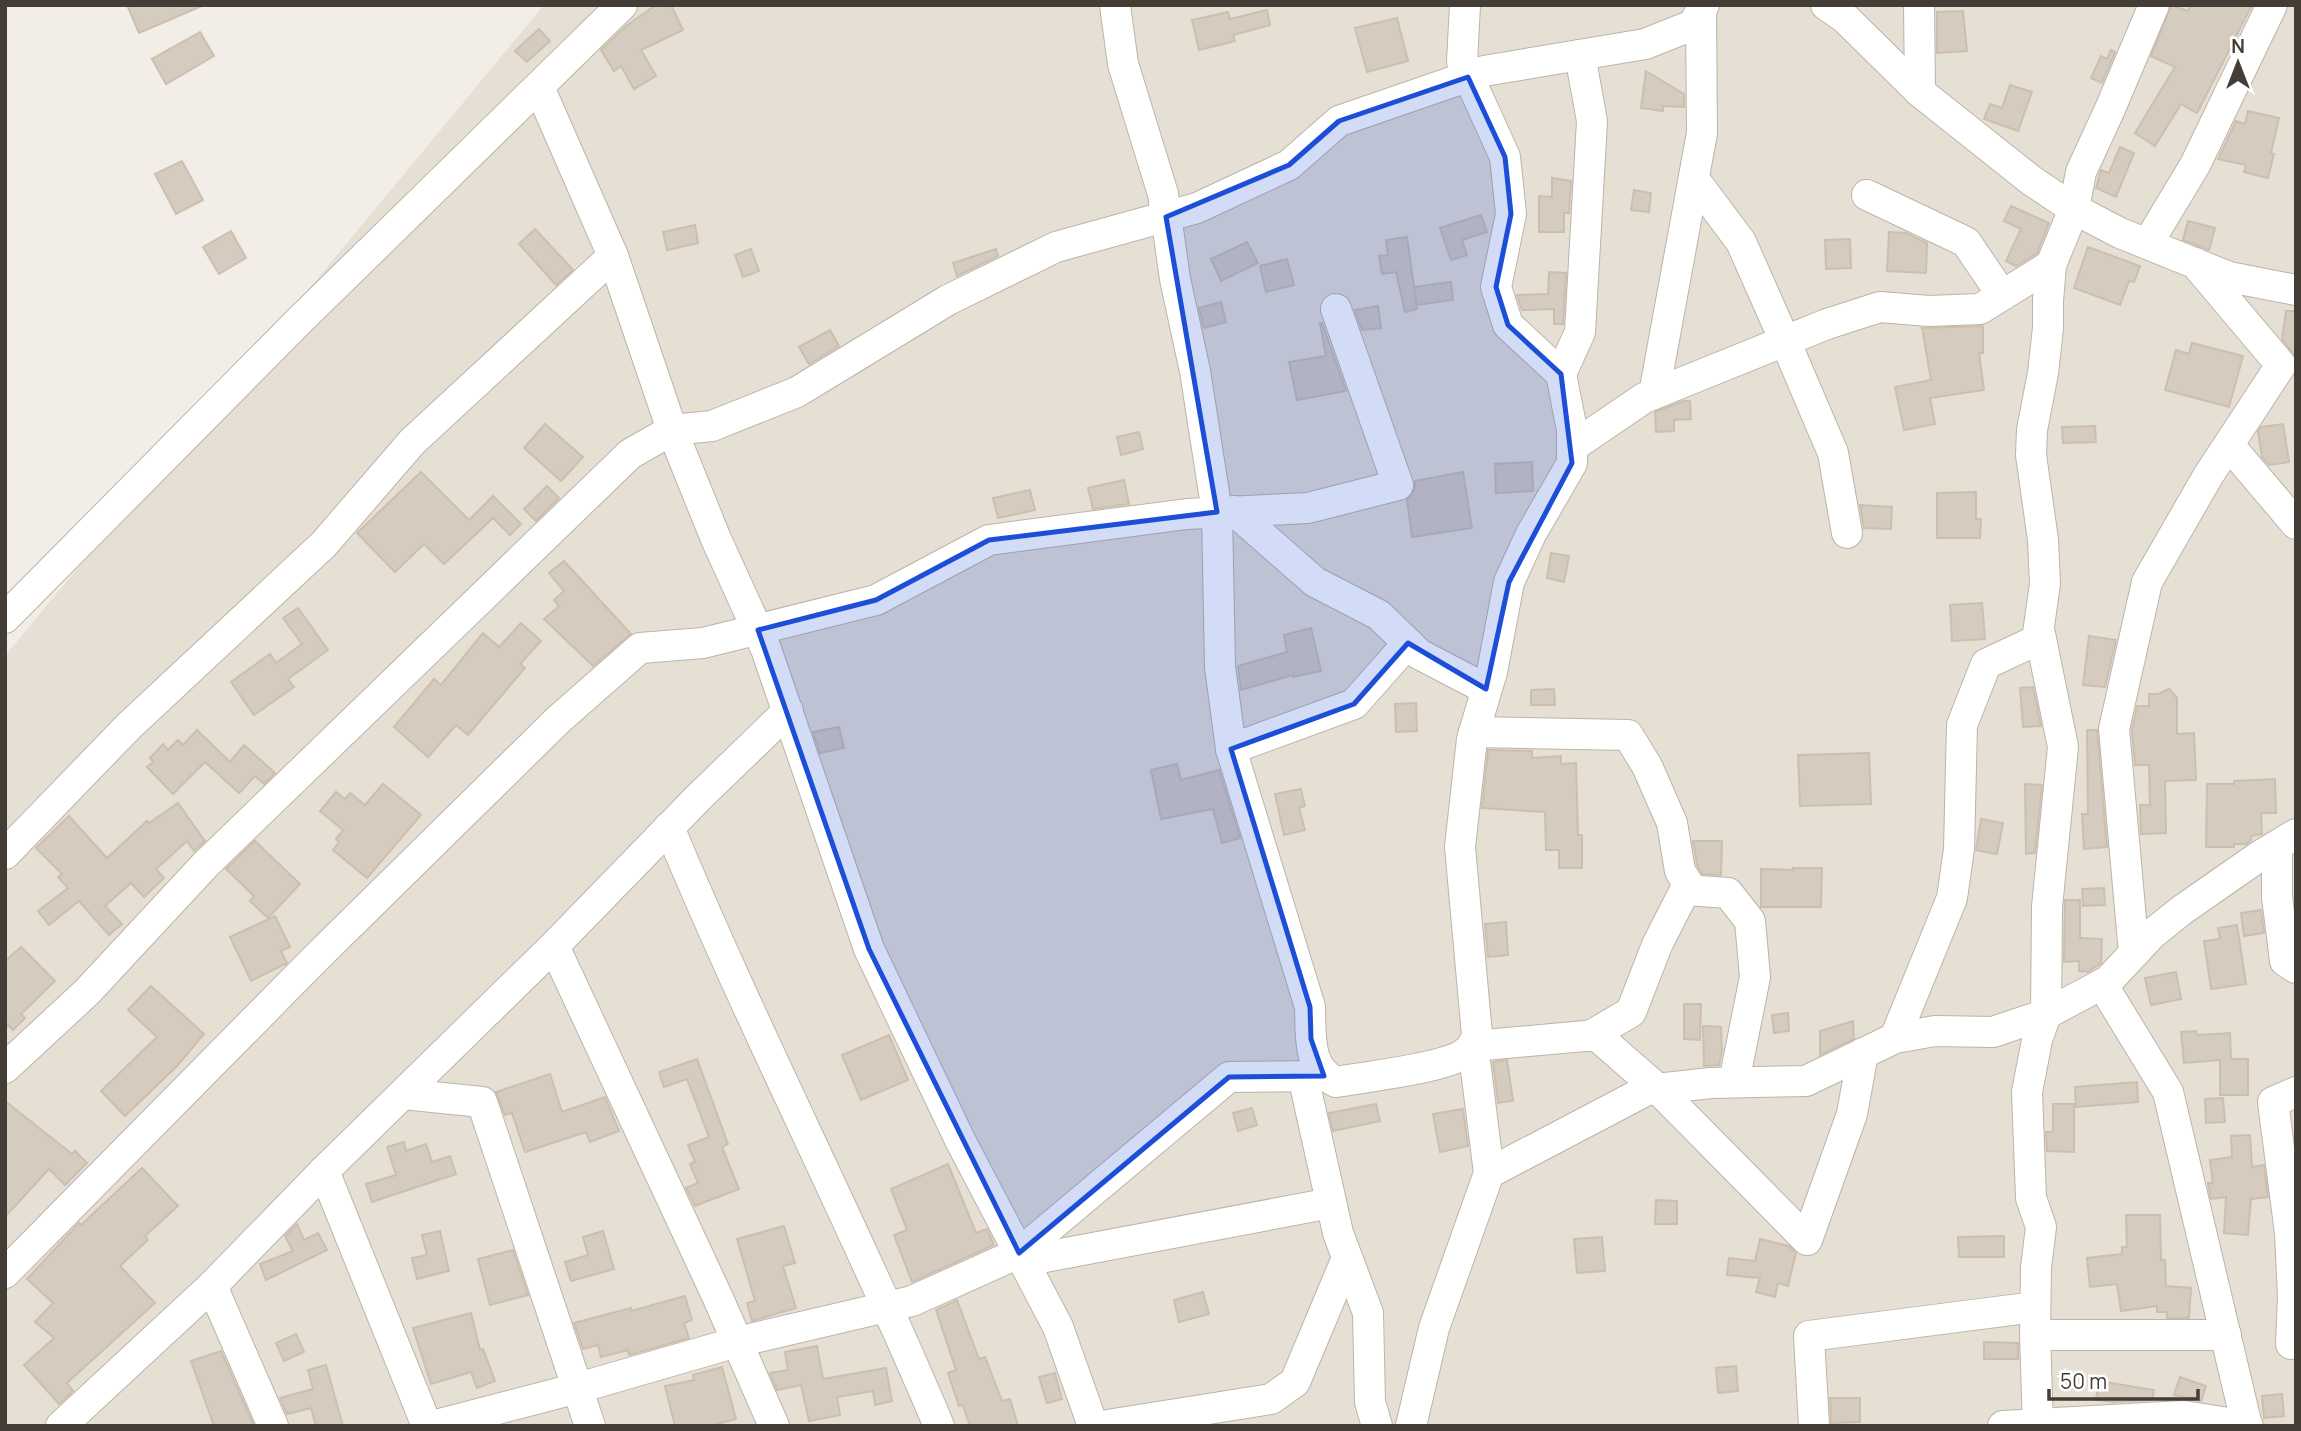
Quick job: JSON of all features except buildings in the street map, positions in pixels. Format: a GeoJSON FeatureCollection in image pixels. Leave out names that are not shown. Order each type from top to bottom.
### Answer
{"type":"FeatureCollection","features":[{"type":"Feature","properties":{"kind":"street"},"geometry":{"type":"LineString","coordinates":[[5,618],[299,321],[622,5]]}},
{"type":"Feature","properties":{"kind":"street"},"geometry":{"type":"LineString","coordinates":[[1115,5],[1123,64],[1163,194],[1175,279],[1225,512],[1220,667],[1231,749],[1310,1007],[1311,1040],[1317,1066],[1313,1076],[1331,1202],[1338,1233],[1368,1313],[1370,1402],[1377,1426]]}},
{"type":"Feature","properties":{"kind":"street"},"geometry":{"type":"LineString","coordinates":[[1465,5],[1461,62],[1504,158],[1511,214],[1496,287],[1508,325],[1561,374]]}},
{"type":"Feature","properties":{"kind":"street"},"geometry":{"type":"LineString","coordinates":[[1919,5],[1920,92]]}},
{"type":"Feature","properties":{"kind":"street"},"geometry":{"type":"LineString","coordinates":[[1895,1038],[1952,898],[1959,849],[1962,724],[1986,664],[2038,640],[2045,584],[2043,540],[2031,454],[2032,430],[2048,328],[2051,265],[2074,209],[2081,172],[2154,5]]}},
{"type":"Feature","properties":{"kind":"street"},"geometry":{"type":"LineString","coordinates":[[2148,243],[2195,165],[2272,5]]}},
{"type":"Feature","properties":{"kind":"street"},"geometry":{"type":"LineString","coordinates":[[5,1068],[87,992],[206,864],[630,454],[672,430],[712,426],[797,392],[948,300],[1056,247],[1197,208],[1289,165],[1339,121],[1484,71],[1645,44],[1693,25],[1702,7]]}},
{"type":"Feature","properties":{"kind":"street"},"geometry":{"type":"LineString","coordinates":[[1654,394],[1702,133],[1702,7]]}},
{"type":"Feature","properties":{"kind":"street"},"geometry":{"type":"LineString","coordinates":[[1842,10],[1920,92],[2032,181],[2074,209],[2120,233],[2229,277],[2296,290]]}},
{"type":"Feature","properties":{"kind":"street"},"geometry":{"type":"LineString","coordinates":[[1411,1426],[1434,1328],[1489,1173],[1473,1046],[1477,1035],[1477,1021],[1460,847],[1474,732],[1509,582],[1531,534],[1572,463],[1572,430],[1561,374],[1580,332],[1592,121],[1580,55]]}},
{"type":"Feature","properties":{"kind":"street"},"geometry":{"type":"LineString","coordinates":[[539,86],[613,256],[672,430],[716,539],[758,630],[869,949],[960,1140],[1058,1327],[1093,1426]]}},
{"type":"Feature","properties":{"kind":"street"},"geometry":{"type":"LineString","coordinates":[[1693,179],[1741,242],[1784,340],[1833,453],[1847,533]]}},
{"type":"Feature","properties":{"kind":"street"},"geometry":{"type":"LineString","coordinates":[[1867,195],[1966,242],[2002,295]]}},
{"type":"Feature","properties":{"kind":"street"},"geometry":{"type":"LineString","coordinates":[[5,854],[129,726],[324,544],[412,442],[613,256]]}},
{"type":"Feature","properties":{"kind":"street"},"geometry":{"type":"LineString","coordinates":[[2134,953],[2114,729],[2147,582],[2208,476],[2281,365],[2195,263]]}},
{"type":"Feature","properties":{"kind":"street"},"geometry":{"type":"LineString","coordinates":[[1572,447],[1644,398],[1784,340],[1880,307],[1929,311],[1980,309],[2051,265]]}},
{"type":"Feature","properties":{"kind":"street"},"geometry":{"type":"LineString","coordinates":[[5,1273],[336,939],[558,720],[640,648],[703,643],[876,600],[989,540],[1187,514],[1308,508],[1398,485],[1336,309]]}},
{"type":"Feature","properties":{"kind":"street"},"geometry":{"type":"LineString","coordinates":[[2229,445],[2296,524]]}},
{"type":"Feature","properties":{"kind":"street"},"geometry":{"type":"LineString","coordinates":[[1225,512],[1315,582],[1379,615],[1419,654],[1486,689]]}},
{"type":"Feature","properties":{"kind":"street"},"geometry":{"type":"LineString","coordinates":[[2038,1425],[2035,1321],[2036,1268],[2041,1227],[2031,1198],[2027,1092],[2037,1040],[2046,1014],[2047,907],[2063,747],[2039,629]]}},
{"type":"Feature","properties":{"kind":"street"},"geometry":{"type":"LineString","coordinates":[[1231,749],[1354,704],[1408,643]]}},
{"type":"Feature","properties":{"kind":"street"},"geometry":{"type":"LineString","coordinates":[[61,1426],[212,1286],[324,1171],[554,946],[669,827],[788,711]]}},
{"type":"Feature","properties":{"kind":"street"},"geometry":{"type":"LineString","coordinates":[[1474,732],[1628,736],[1647,766],[1672,822],[1680,871],[1692,890]]}},
{"type":"Feature","properties":{"kind":"street"},"geometry":{"type":"LineString","coordinates":[[669,827],[707,918],[887,1307],[939,1426]]}},
{"type":"Feature","properties":{"kind":"street"},"geometry":{"type":"LineString","coordinates":[[1489,1173],[1647,1090],[1734,1082],[1806,1081],[1895,1038],[1935,1031],[1993,1031],[2046,1014],[2102,984],[2152,934],[2182,910],[2261,855],[2286,841]]}},
{"type":"Feature","properties":{"kind":"street"},"geometry":{"type":"LineString","coordinates":[[2286,841],[2277,897],[2285,961],[2296,968]]}},
{"type":"Feature","properties":{"kind":"street"},"geometry":{"type":"LineString","coordinates":[[1590,1036],[1631,1012],[1657,945],[1685,890],[1728,893],[1750,921],[1755,977],[1734,1082]]}},
{"type":"Feature","properties":{"kind":"street"},"geometry":{"type":"LineString","coordinates":[[554,946],[774,1426]]}},
{"type":"Feature","properties":{"kind":"street"},"geometry":{"type":"LineString","coordinates":[[2003,1426],[2184,1416],[2247,1426],[2168,1092],[2102,984]]}},
{"type":"Feature","properties":{"kind":"street"},"geometry":{"type":"LineString","coordinates":[[1021,1257],[1228,1077],[1313,1076],[1336,1082],[1433,1065],[1463,1055],[1473,1046],[1596,1035],[1658,1089],[1807,1240],[1852,1114],[1863,1053]]}},
{"type":"Feature","properties":{"kind":"street"},"geometry":{"type":"LineString","coordinates":[[2291,1344],[2293,1233],[2273,1102],[2296,1092]]}},
{"type":"Feature","properties":{"kind":"street"},"geometry":{"type":"LineString","coordinates":[[403,1094],[482,1102],[590,1426]]}},
{"type":"Feature","properties":{"kind":"street"},"geometry":{"type":"LineString","coordinates":[[324,1171],[430,1426],[578,1388],[737,1342],[912,1301],[1021,1257],[1331,1202]]}},
{"type":"Feature","properties":{"kind":"street"},"geometry":{"type":"LineString","coordinates":[[1101,1426],[1271,1399],[1295,1382],[1347,1258]]}},
{"type":"Feature","properties":{"kind":"street"},"geometry":{"type":"LineString","coordinates":[[212,1286],[272,1426]]}},
{"type":"Feature","properties":{"kind":"street"},"geometry":{"type":"LineString","coordinates":[[1814,1426],[1809,1336],[2035,1321],[2225,1335]]}},
{"type":"Feature","properties":{"kind":"highlighted area"},"geometry":{"type":"Polygon","coordinates":[[[1468,77],[1505,157],[1511,214],[1496,287],[1508,325],[1561,374],[1572,463],[1509,582],[1486,689],[1408,643],[1354,704],[1231,749],[1310,1007],[1311,1039],[1324,1076],[1229,1077],[1019,1253],[869,949],[758,630],[876,600],[989,540],[1217,512],[1166,217],[1289,165],[1339,121],[1468,77]]]}},
{"type":"Feature","properties":{"kind":"shaded area"},"geometry":{"type":"Polygon","coordinates":[[[544,5],[2296,5],[2296,1426],[5,1426],[5,656],[544,5]]]}}]}
